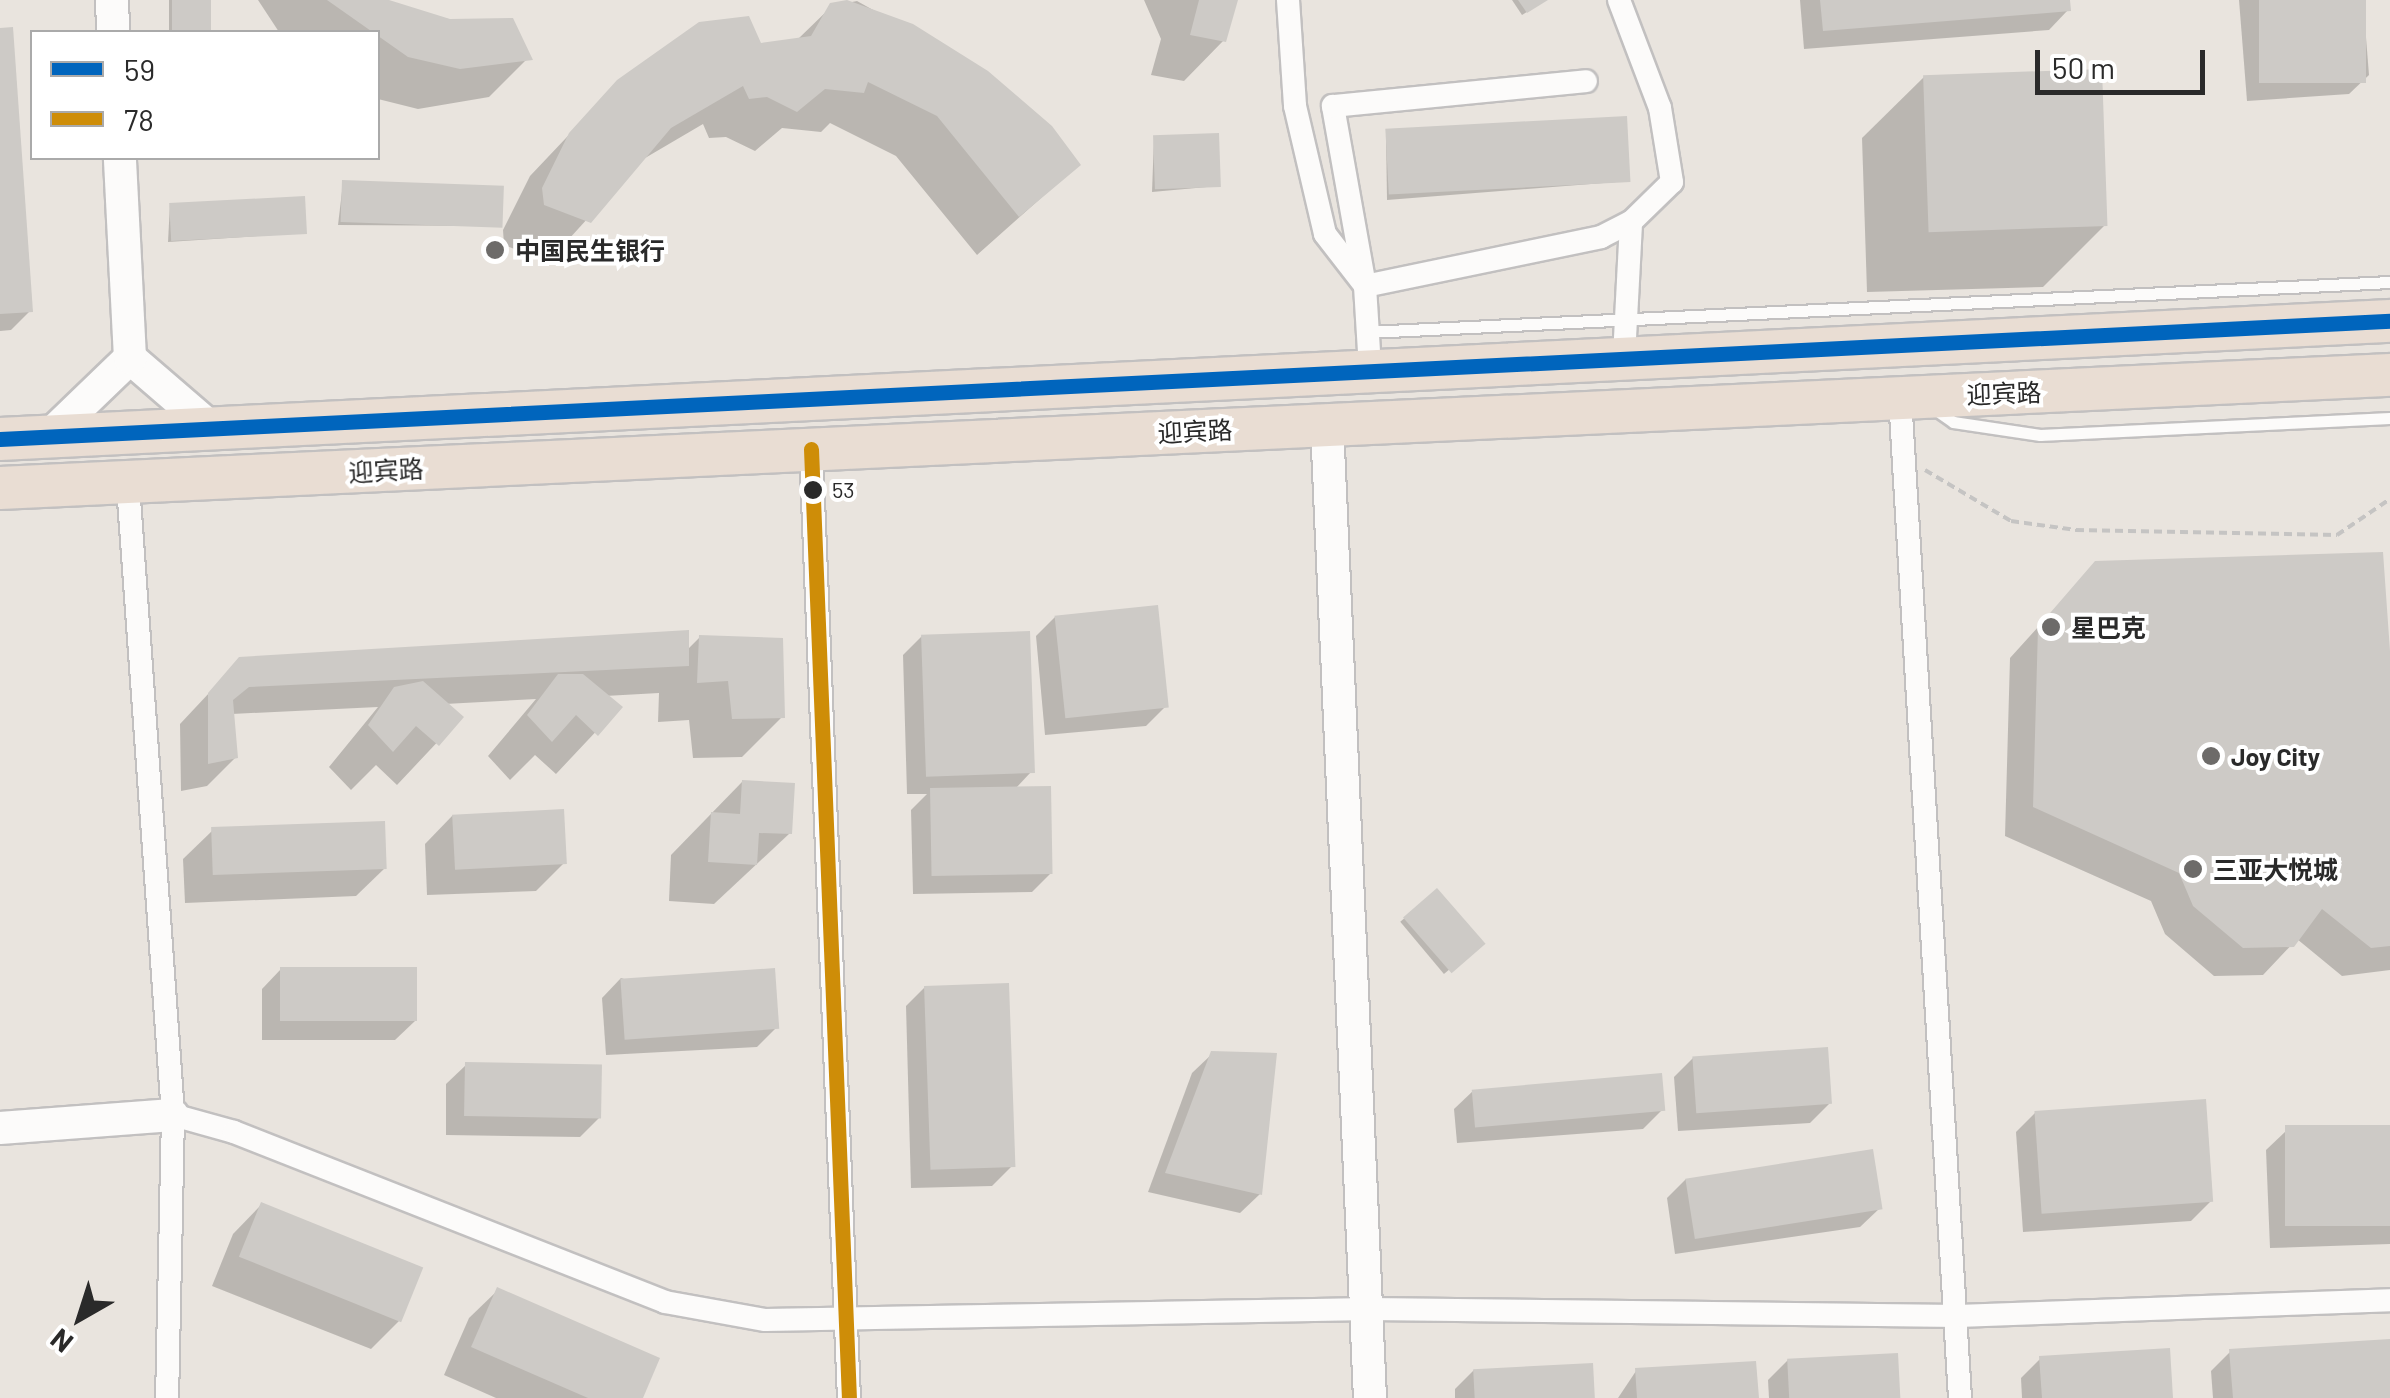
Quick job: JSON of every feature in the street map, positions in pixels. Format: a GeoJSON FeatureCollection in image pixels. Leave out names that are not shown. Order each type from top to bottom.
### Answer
{"type":"FeatureCollection","features":[{"type":"Feature","properties":{"kind":"highway","name":"迎宾路"},"geometry":{"type":"LineString","coordinates":[[0,439],[392,418],[1369,350],[1624,339],[2390,321]]}},
{"type":"Feature","properties":{"kind":"highway","name":"迎宾路"},"geometry":{"type":"LineString","coordinates":[[0,488],[2390,376]]}},
{"type":"Feature","properties":{"kind":"highway"},"geometry":{"type":"LineString","coordinates":[[392,418],[396,469]]}},
{"type":"Feature","properties":{"kind":"street"},"geometry":{"type":"LineString","coordinates":[[112,0],[113,30]]}},
{"type":"Feature","properties":{"kind":"street"},"geometry":{"type":"LineString","coordinates":[[1288,0],[1295,106],[1326,234],[1365,286]]}},
{"type":"Feature","properties":{"kind":"street"},"geometry":{"type":"LineString","coordinates":[[1365,286],[1601,237],[1631,222],[1672,182],[1660,108],[1619,0]]}},
{"type":"Feature","properties":{"kind":"street"},"geometry":{"type":"LineString","coordinates":[[1295,106],[1333,106],[1586,81]]}},
{"type":"Feature","properties":{"kind":"street"},"geometry":{"type":"LineString","coordinates":[[1333,106],[1365,286],[1369,350]]}},
{"type":"Feature","properties":{"kind":"street"},"geometry":{"type":"LineString","coordinates":[[120,160],[130,358],[211,428]]}},
{"type":"Feature","properties":{"kind":"street"},"geometry":{"type":"LineString","coordinates":[[1624,339],[1631,222]]}},
{"type":"Feature","properties":{"kind":"street"},"geometry":{"type":"LineString","coordinates":[[49,436],[130,358]]}},
{"type":"Feature","properties":{"kind":"street"},"geometry":{"type":"LineString","coordinates":[[1908,397],[1904,458],[1960,1398]]}},
{"type":"Feature","properties":{"kind":"street"},"geometry":{"type":"LineString","coordinates":[[1327,424],[1370,1398]]}},
{"type":"Feature","properties":{"kind":"street"},"geometry":{"type":"LineString","coordinates":[[811,449],[850,1317],[849,1398]]}},
{"type":"Feature","properties":{"kind":"street"},"geometry":{"type":"LineString","coordinates":[[128,485],[174,1115],[167,1398]]}},
{"type":"Feature","properties":{"kind":"street"},"geometry":{"type":"LineString","coordinates":[[0,1128],[174,1115],[234,1132],[665,1302],[765,1320],[1368,1309],[1958,1316],[2390,1300]]}},
{"type":"Feature","properties":{"kind":"lane"},"geometry":{"type":"LineString","coordinates":[[1624,339],[2390,282]]}},
{"type":"Feature","properties":{"kind":"lane"},"geometry":{"type":"LineString","coordinates":[[1908,397],[1953,422],[2040,435],[2390,418]]}},
{"type":"Feature","properties":{"kind":"path"},"geometry":{"type":"LineString","coordinates":[[1904,458],[2011,521],[2076,530],[2337,534],[2390,499]]}},
{"type":"Feature","properties":{"kind":"building"},"geometry":{"type":"Polygon","coordinates":[[[172,0],[211,0],[211,30],[172,30],[172,0]]]}},
{"type":"Feature","properties":{"kind":"building"},"geometry":{"type":"Polygon","coordinates":[[[327,0],[389,0],[450,19],[513,18],[533,60],[460,69],[408,57],[380,37],[380,30],[370,30],[327,0]]]}},
{"type":"Feature","properties":{"kind":"building"},"geometry":{"type":"Polygon","coordinates":[[[847,0],[913,24],[988,71],[1052,126],[1081,165],[1019,217],[937,116],[868,82],[864,93],[825,89],[797,112],[767,97],[749,99],[743,86],[671,128],[591,223],[544,205],[542,188],[569,133],[617,80],[699,22],[749,16],[761,43],[811,36],[830,3],[847,0]]]}},
{"type":"Feature","properties":{"kind":"building"},"geometry":{"type":"Polygon","coordinates":[[[1199,0],[1238,0],[1226,42],[1190,35],[1199,0]]]}},
{"type":"Feature","properties":{"kind":"building"},"geometry":{"type":"Polygon","coordinates":[[[1518,0],[1548,0],[1527,13],[1518,0]]]}},
{"type":"Feature","properties":{"kind":"building"},"geometry":{"type":"Polygon","coordinates":[[[1820,0],[2070,0],[2071,11],[1823,31],[1820,0]]]}},
{"type":"Feature","properties":{"kind":"building"},"geometry":{"type":"Polygon","coordinates":[[[2259,0],[2366,0],[2366,83],[2259,83],[2259,0]]]}},
{"type":"Feature","properties":{"kind":"building"},"geometry":{"type":"Polygon","coordinates":[[[13,27],[33,312],[0,314],[0,28],[13,27]]]}},
{"type":"Feature","properties":{"kind":"building"},"geometry":{"type":"Polygon","coordinates":[[[2102,69],[2107,226],[1929,232],[1923,75],[2102,69]]]}},
{"type":"Feature","properties":{"kind":"building"},"geometry":{"type":"Polygon","coordinates":[[[1627,116],[1630,182],[1389,195],[1385,129],[1627,116]]]}},
{"type":"Feature","properties":{"kind":"building"},"geometry":{"type":"Polygon","coordinates":[[[1219,133],[1221,187],[1155,189],[1153,135],[1219,133]]]}},
{"type":"Feature","properties":{"kind":"building"},"geometry":{"type":"Polygon","coordinates":[[[342,180],[504,186],[502,228],[341,222],[342,180]]]}},
{"type":"Feature","properties":{"kind":"building"},"geometry":{"type":"Polygon","coordinates":[[[305,196],[307,234],[171,241],[169,203],[305,196]]]}},
{"type":"Feature","properties":{"kind":"building","name":"Joy City"},"geometry":{"type":"Polygon","coordinates":[[[2383,552],[2390,651],[2390,946],[2371,948],[2322,909],[2294,947],[2243,948],[2193,906],[2179,873],[2033,807],[2038,627],[2095,561],[2383,552]]]}},
{"type":"Feature","properties":{"kind":"building"},"geometry":{"type":"Polygon","coordinates":[[[1158,605],[1169,707],[1065,718],[1055,616],[1158,605]]]}},
{"type":"Feature","properties":{"kind":"building"},"geometry":{"type":"Polygon","coordinates":[[[689,630],[689,666],[249,687],[233,700],[238,758],[208,764],[208,693],[239,657],[689,630]]]}},
{"type":"Feature","properties":{"kind":"building"},"geometry":{"type":"Polygon","coordinates":[[[1030,631],[1035,773],[926,777],[921,635],[1030,631]]]}},
{"type":"Feature","properties":{"kind":"building"},"geometry":{"type":"Polygon","coordinates":[[[699,635],[783,638],[785,718],[732,719],[728,681],[697,683],[699,635]]]}},
{"type":"Feature","properties":{"kind":"building"},"geometry":{"type":"Polygon","coordinates":[[[558,674],[583,674],[623,707],[598,736],[576,715],[552,742],[527,715],[558,674]]]}},
{"type":"Feature","properties":{"kind":"building"},"geometry":{"type":"Polygon","coordinates":[[[423,681],[464,717],[439,746],[416,726],[393,752],[368,725],[394,687],[423,681]]]}},
{"type":"Feature","properties":{"kind":"building"},"geometry":{"type":"Polygon","coordinates":[[[742,780],[795,783],[792,834],[759,833],[757,865],[708,862],[711,812],[740,814],[742,780]]]}},
{"type":"Feature","properties":{"kind":"building"},"geometry":{"type":"Polygon","coordinates":[[[1051,786],[1053,874],[932,876],[930,788],[1051,786]]]}},
{"type":"Feature","properties":{"kind":"building"},"geometry":{"type":"Polygon","coordinates":[[[564,809],[567,864],[455,870],[452,815],[564,809]]]}},
{"type":"Feature","properties":{"kind":"building"},"geometry":{"type":"Polygon","coordinates":[[[385,821],[387,869],[213,875],[211,827],[385,821]]]}},
{"type":"Feature","properties":{"kind":"building"},"geometry":{"type":"Polygon","coordinates":[[[1437,888],[1486,944],[1452,973],[1403,918],[1437,888]]]}},
{"type":"Feature","properties":{"kind":"building"},"geometry":{"type":"Polygon","coordinates":[[[280,967],[417,967],[417,1021],[280,1021],[280,967]]]}},
{"type":"Feature","properties":{"kind":"building"},"geometry":{"type":"Polygon","coordinates":[[[775,968],[779,1029],[625,1040],[620,979],[775,968]]]}},
{"type":"Feature","properties":{"kind":"building"},"geometry":{"type":"Polygon","coordinates":[[[1009,983],[1015,1167],[930,1170],[924,986],[1009,983]]]}},
{"type":"Feature","properties":{"kind":"building"},"geometry":{"type":"Polygon","coordinates":[[[1828,1047],[1832,1104],[1696,1113],[1692,1056],[1828,1047]]]}},
{"type":"Feature","properties":{"kind":"building"},"geometry":{"type":"Polygon","coordinates":[[[1211,1051],[1277,1053],[1262,1195],[1165,1173],[1211,1051]]]}},
{"type":"Feature","properties":{"kind":"building"},"geometry":{"type":"Polygon","coordinates":[[[465,1062],[602,1064],[601,1118],[464,1116],[465,1062]]]}},
{"type":"Feature","properties":{"kind":"building"},"geometry":{"type":"Polygon","coordinates":[[[1662,1073],[1665,1111],[1475,1128],[1472,1090],[1662,1073]]]}},
{"type":"Feature","properties":{"kind":"building"},"geometry":{"type":"Polygon","coordinates":[[[2206,1099],[2213,1202],[2042,1214],[2034,1111],[2206,1099]]]}},
{"type":"Feature","properties":{"kind":"building"},"geometry":{"type":"Polygon","coordinates":[[[2285,1125],[2390,1125],[2390,1226],[2285,1226],[2285,1125]]]}},
{"type":"Feature","properties":{"kind":"building"},"geometry":{"type":"Polygon","coordinates":[[[1873,1149],[1883,1209],[1695,1239],[1685,1179],[1873,1149]]]}},
{"type":"Feature","properties":{"kind":"building"},"geometry":{"type":"Polygon","coordinates":[[[261,1202],[423,1268],[401,1322],[239,1257],[261,1202]]]}},
{"type":"Feature","properties":{"kind":"building"},"geometry":{"type":"Polygon","coordinates":[[[497,1287],[660,1358],[643,1398],[588,1398],[471,1347],[497,1287]]]}},
{"type":"Feature","properties":{"kind":"building"},"geometry":{"type":"Polygon","coordinates":[[[2390,1339],[2390,1398],[2233,1398],[2229,1349],[2390,1339]]]}},
{"type":"Feature","properties":{"kind":"building"},"geometry":{"type":"Polygon","coordinates":[[[2170,1348],[2173,1398],[2042,1398],[2039,1356],[2170,1348]]]}},
{"type":"Feature","properties":{"kind":"building"},"geometry":{"type":"Polygon","coordinates":[[[1898,1353],[1900,1398],[1789,1398],[1787,1359],[1898,1353]]]}},
{"type":"Feature","properties":{"kind":"building"},"geometry":{"type":"Polygon","coordinates":[[[1756,1361],[1759,1398],[1637,1398],[1635,1368],[1756,1361]]]}},
{"type":"Feature","properties":{"kind":"building"},"geometry":{"type":"Polygon","coordinates":[[[1593,1363],[1595,1398],[1475,1398],[1473,1369],[1593,1363]]]}},
{"type":"Feature","properties":{"kind":"transit line","name":"59"},"geometry":{"type":"LineString","coordinates":[[0,439],[2390,321]]}},
{"type":"Feature","properties":{"kind":"transit line","name":"78"},"geometry":{"type":"LineString","coordinates":[[811,449],[849,1398]]}},
{"type":"Feature","properties":{"kind":"place","name":"中国民生银行"},"geometry":{"type":"Point","coordinates":[495,250]}},
{"type":"Feature","properties":{"kind":"place","name":"53"},"geometry":{"type":"Point","coordinates":[813,490]}},
{"type":"Feature","properties":{"kind":"place","name":"星巴克"},"geometry":{"type":"Point","coordinates":[2051,627]}},
{"type":"Feature","properties":{"kind":"place","name":"Joy City"},"geometry":{"type":"Point","coordinates":[2211,756]}},
{"type":"Feature","properties":{"kind":"place","name":"三亚大悦城"},"geometry":{"type":"Point","coordinates":[2193,869]}}]}
